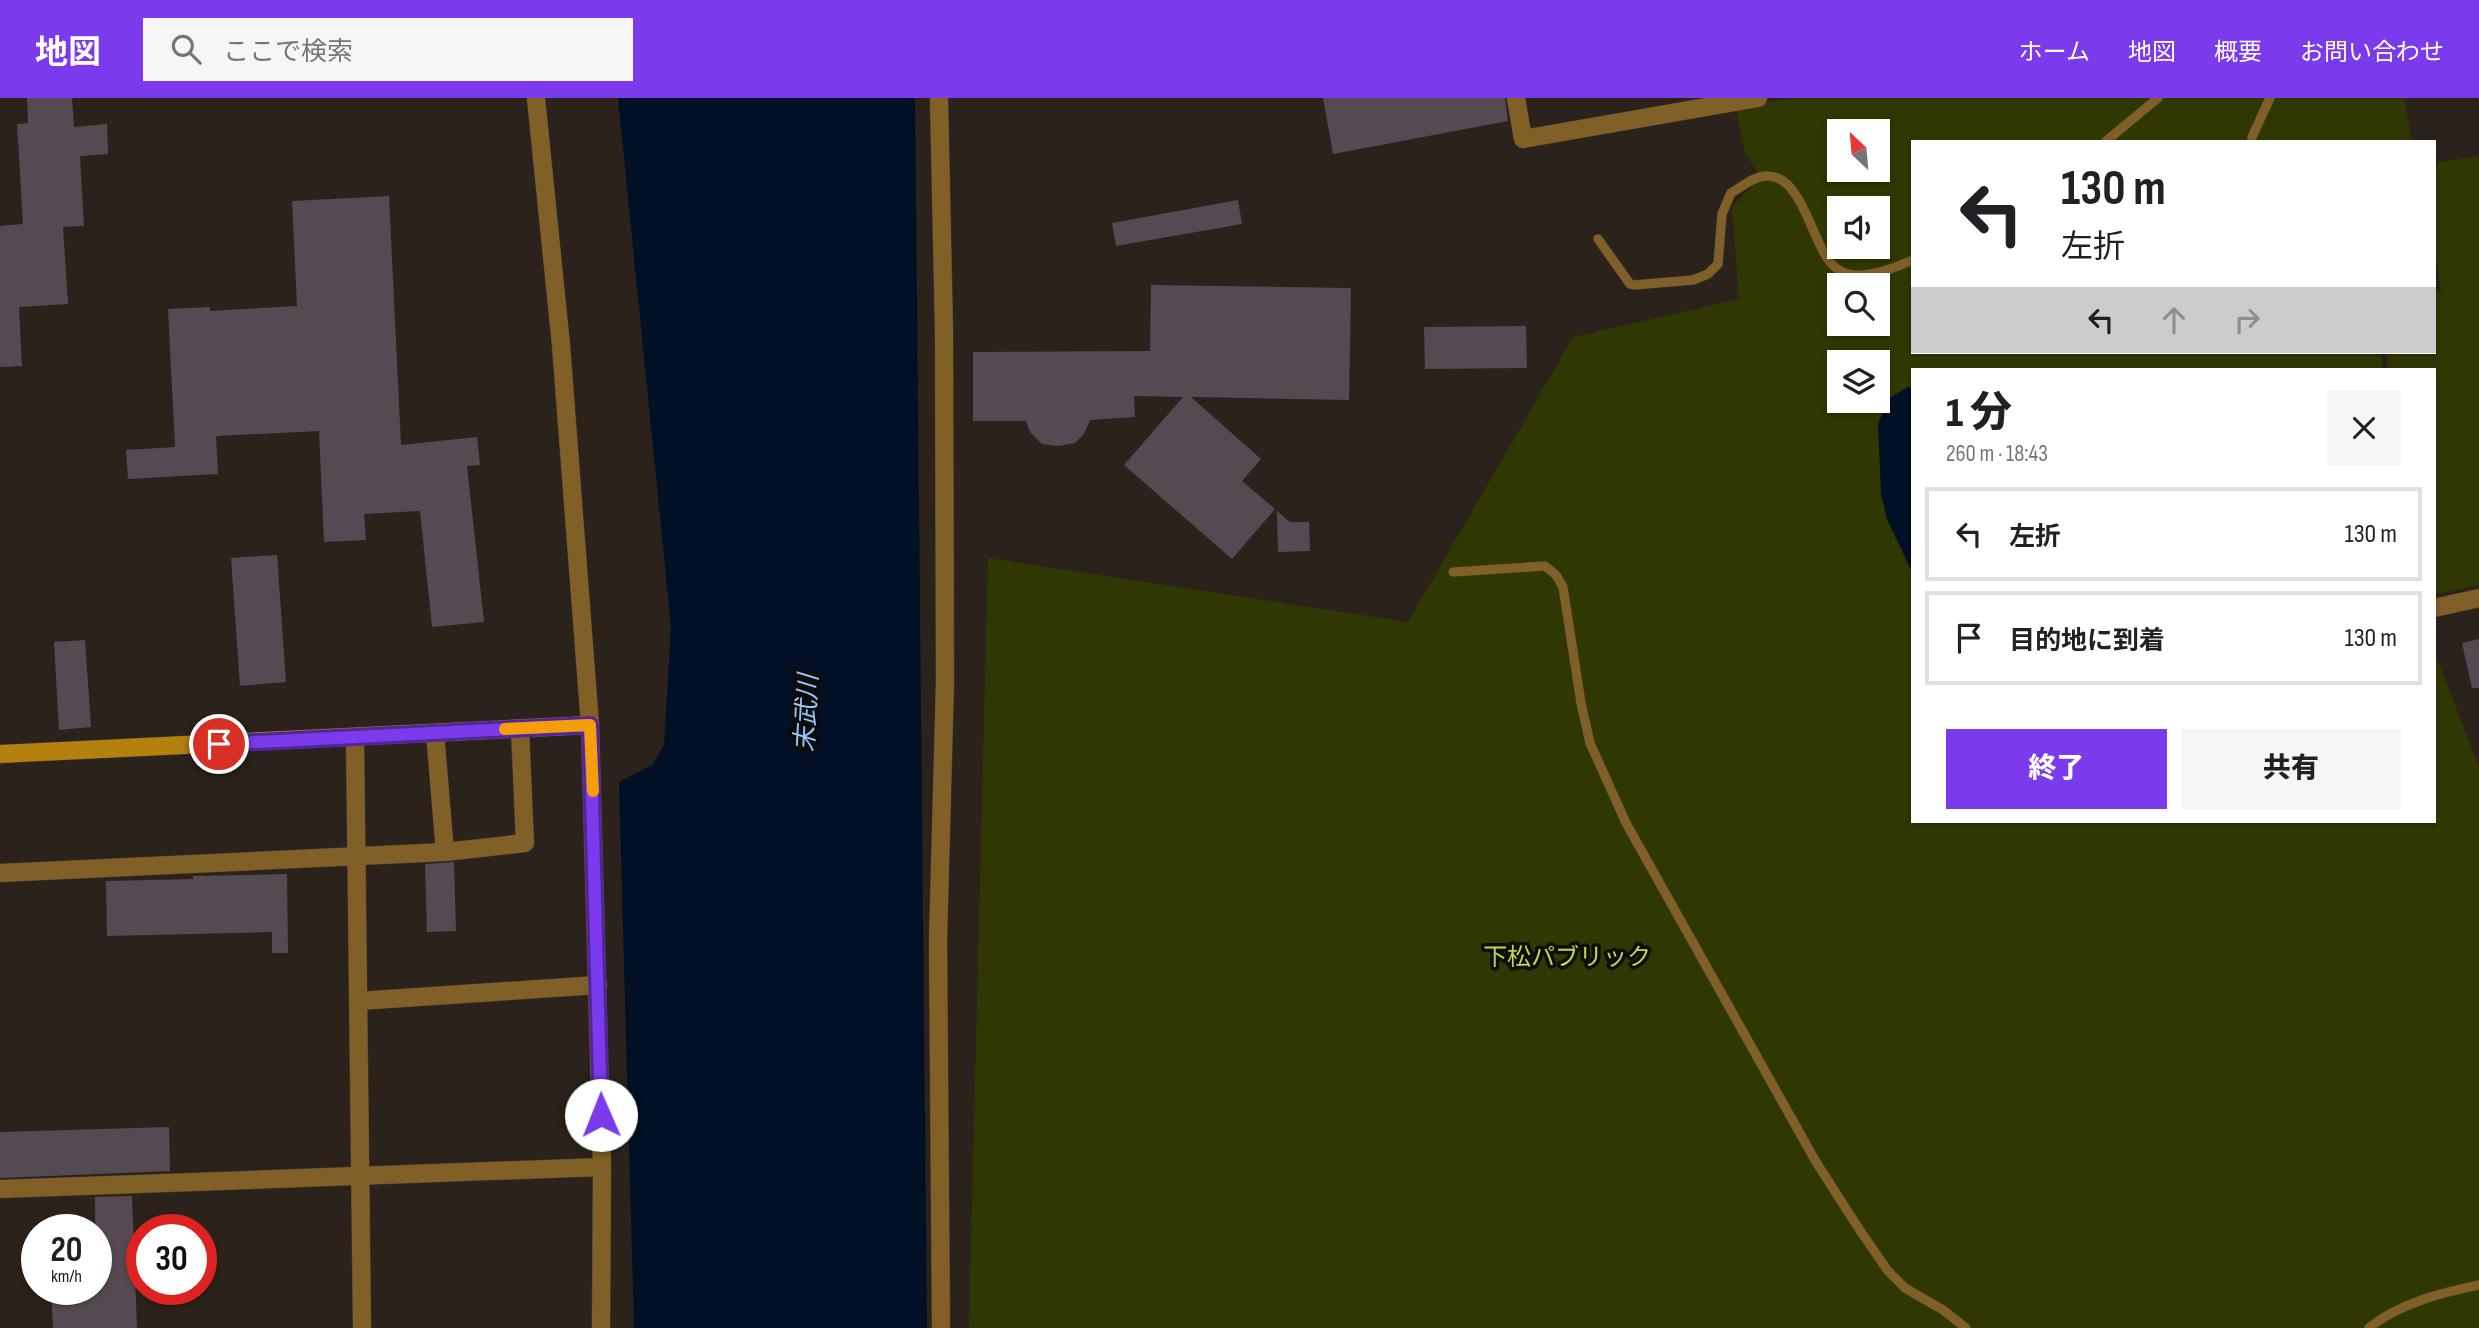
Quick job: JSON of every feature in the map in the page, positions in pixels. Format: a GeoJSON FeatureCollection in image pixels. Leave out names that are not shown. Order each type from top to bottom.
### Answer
{"type":"FeatureCollection","features":[{"type":"Feature","properties":{"kind":"street"},"geometry":{"type":"LineString","coordinates":[[536,98],[561,345],[590,725],[602,1167],[601,1328]]}},
{"type":"Feature","properties":{"kind":"street"},"geometry":{"type":"LineString","coordinates":[[939,98],[944,331],[946,681],[938,941],[941,1328]]}},
{"type":"Feature","properties":{"kind":"street"},"geometry":{"type":"LineString","coordinates":[[1516,98],[1523,139],[1758,98]]}},
{"type":"Feature","properties":{"kind":"street"},"geometry":{"type":"LineString","coordinates":[[2436,608],[2479,598]]}},
{"type":"Feature","properties":{"kind":"street"},"geometry":{"type":"LineString","coordinates":[[0,754],[590,725]]}},
{"type":"Feature","properties":{"kind":"street"},"geometry":{"type":"LineString","coordinates":[[0,873],[445,852],[525,843],[520,729]]}},
{"type":"Feature","properties":{"kind":"street"},"geometry":{"type":"LineString","coordinates":[[435,733],[445,852]]}},
{"type":"Feature","properties":{"kind":"street"},"geometry":{"type":"LineString","coordinates":[[355,737],[362,1328]]}},
{"type":"Feature","properties":{"kind":"street"},"geometry":{"type":"LineString","coordinates":[[358,1002],[598,985]]}},
{"type":"Feature","properties":{"kind":"street"},"geometry":{"type":"LineString","coordinates":[[0,1189],[602,1167]]}},
{"type":"Feature","properties":{"kind":"lane"},"geometry":{"type":"LineString","coordinates":[[2107,140],[2158,98]]}},
{"type":"Feature","properties":{"kind":"lane"},"geometry":{"type":"LineString","coordinates":[[2252,140],[2270,98]]}},
{"type":"Feature","properties":{"kind":"lane"},"geometry":{"type":"LineString","coordinates":[[1598,239],[1630,284],[1693,280],[1708,275],[1718,264],[1722,214],[1731,193],[1764,176],[1777,177],[1791,187],[1835,268],[1852,274],[1866,275],[1911,261]]}},
{"type":"Feature","properties":{"kind":"lane"},"geometry":{"type":"LineString","coordinates":[[1453,572],[1545,566],[1556,575],[1563,587],[1590,743],[1626,823],[1809,1150],[1861,1231],[1888,1271],[1905,1288],[1943,1310],[1966,1328]]}},
{"type":"Feature","properties":{"kind":"lane"},"geometry":{"type":"LineString","coordinates":[[2369,1328],[2395,1312],[2437,1294],[2479,1285]]}},
{"type":"Feature","properties":{"kind":"green space","name":"下松パブリック"},"geometry":{"type":"Polygon","coordinates":[[[1797,98],[2404,98],[2412,140],[1911,140],[1911,354],[2380,354],[2383,368],[1911,368],[1911,823],[2436,823],[2436,655],[2479,767],[2479,1328],[969,1328],[988,558],[1408,622],[1573,337],[1739,299],[1732,206],[1761,178],[1745,153],[1736,108],[1797,98]]]}},
{"type":"Feature","properties":{"kind":"green space"},"geometry":{"type":"Polygon","coordinates":[[[2479,156],[2479,585],[2436,595],[2436,368],[2388,368],[2386,354],[2436,354],[2436,291],[2441,290],[2436,259],[2436,163],[2479,156]]]}},
{"type":"Feature","properties":{"kind":"water","name":"末武川"},"geometry":{"type":"Polygon","coordinates":[[[618,98],[915,98],[927,1328],[634,1328],[619,782],[652,765],[664,745],[671,627],[618,98]]]}},
{"type":"Feature","properties":{"kind":"water"},"geometry":{"type":"Polygon","coordinates":[[[1911,387],[1911,570],[1887,519],[1881,494],[1878,424],[1883,413],[1890,413],[1890,397],[1911,387]]]}},
{"type":"Feature","properties":{"kind":"building"},"geometry":{"type":"Polygon","coordinates":[[[27,98],[72,98],[74,127],[107,124],[108,154],[80,156],[84,226],[63,227],[68,304],[19,307],[22,366],[0,367],[0,226],[23,224],[17,124],[28,123],[27,98]]]}},
{"type":"Feature","properties":{"kind":"building"},"geometry":{"type":"Polygon","coordinates":[[[1323,98],[1505,98],[1508,121],[1333,154],[1323,98]]]}},
{"type":"Feature","properties":{"kind":"building"},"geometry":{"type":"Polygon","coordinates":[[[389,196],[401,445],[477,437],[480,465],[467,466],[484,622],[432,627],[420,511],[364,514],[366,540],[324,542],[319,431],[216,436],[218,474],[128,479],[126,450],[175,447],[168,309],[210,307],[210,311],[297,306],[292,201],[389,196]]]}},
{"type":"Feature","properties":{"kind":"building"},"geometry":{"type":"Polygon","coordinates":[[[1238,200],[1242,224],[1116,246],[1112,223],[1238,200]]]}},
{"type":"Feature","properties":{"kind":"building"},"geometry":{"type":"Polygon","coordinates":[[[1151,285],[1351,288],[1349,400],[1191,397],[1261,459],[1242,481],[1275,509],[1232,559],[1124,465],[1183,397],[1134,396],[1135,417],[1090,420],[1084,434],[1075,443],[1059,446],[1042,444],[1030,432],[1026,421],[973,421],[973,352],[1150,351],[1151,285]]]}},
{"type":"Feature","properties":{"kind":"building"},"geometry":{"type":"Polygon","coordinates":[[[1526,326],[1527,368],[1425,369],[1424,327],[1526,326]]]}},
{"type":"Feature","properties":{"kind":"building"},"geometry":{"type":"Polygon","coordinates":[[[1277,511],[1290,522],[1309,522],[1310,551],[1278,552],[1277,511]]]}},
{"type":"Feature","properties":{"kind":"building"},"geometry":{"type":"Polygon","coordinates":[[[277,555],[286,682],[240,686],[231,558],[277,555]]]}},
{"type":"Feature","properties":{"kind":"building"},"geometry":{"type":"Polygon","coordinates":[[[2479,639],[2479,688],[2472,688],[2462,643],[2479,639]]]}},
{"type":"Feature","properties":{"kind":"building"},"geometry":{"type":"Polygon","coordinates":[[[85,640],[91,727],[59,730],[54,642],[85,640]]]}},
{"type":"Feature","properties":{"kind":"building"},"geometry":{"type":"Polygon","coordinates":[[[454,862],[456,931],[427,932],[425,864],[454,862]]]}},
{"type":"Feature","properties":{"kind":"building"},"geometry":{"type":"Polygon","coordinates":[[[287,874],[288,953],[272,953],[272,932],[107,936],[106,881],[287,874]]]}},
{"type":"Feature","properties":{"kind":"building"},"geometry":{"type":"Polygon","coordinates":[[[169,1127],[170,1171],[0,1178],[0,1132],[169,1127]]]}},
{"type":"Feature","properties":{"kind":"building"},"geometry":{"type":"Polygon","coordinates":[[[132,1196],[133,1214],[126,1214],[126,1305],[136,1305],[137,1328],[53,1328],[52,1305],[112,1305],[112,1214],[95,1214],[95,1197],[132,1196]]]}},
{"type":"Feature","properties":{"kind":"slow traffic"},"geometry":{"type":"LineString","coordinates":[[505,729],[590,725],[593,791]]}},
{"type":"Feature","properties":{"kind":"route"},"geometry":{"type":"LineString","coordinates":[[219,744],[590,725],[601,1115]]}}]}
